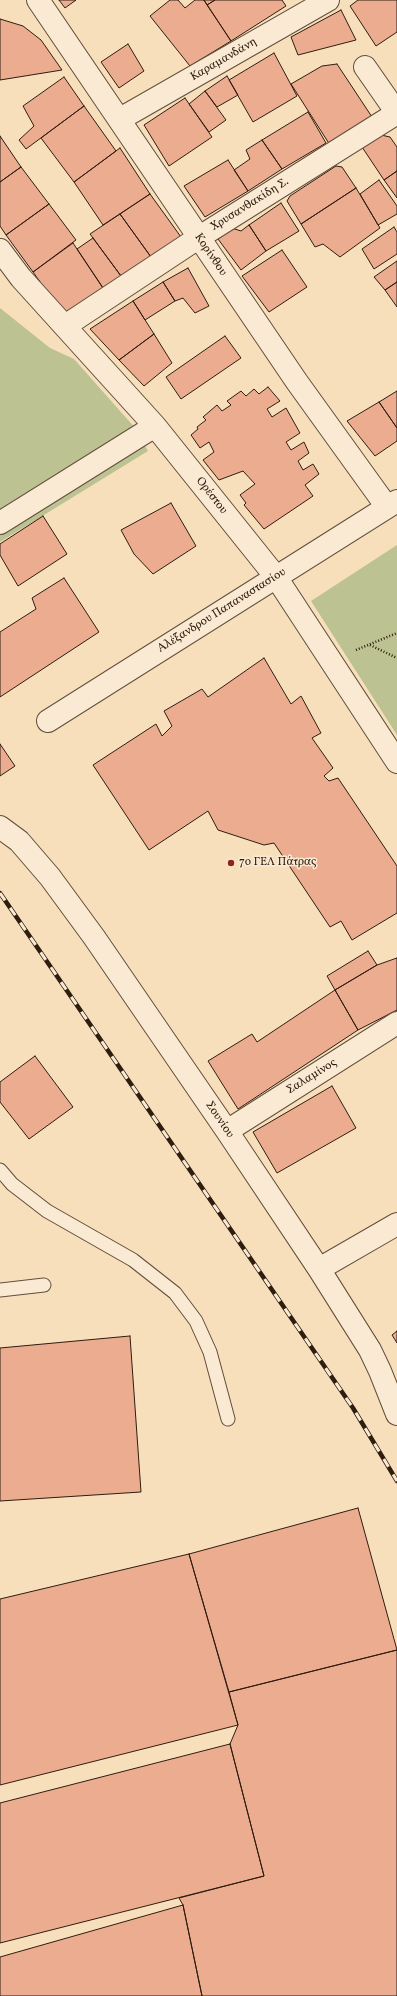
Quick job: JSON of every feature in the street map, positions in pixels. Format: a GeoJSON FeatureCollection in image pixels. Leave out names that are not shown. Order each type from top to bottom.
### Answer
{"type":"FeatureCollection","features":[{"type":"Feature","properties":{"kind":"street","name":"Κορίνθου"},"geometry":{"type":"LineString","coordinates":[[38,0],[297,382],[392,504]]}},
{"type":"Feature","properties":{"kind":"street","name":"Καραμανδάνη"},"geometry":{"type":"LineString","coordinates":[[120,119],[324,1]]}},
{"type":"Feature","properties":{"kind":"street"},"geometry":{"type":"LineString","coordinates":[[365,68],[397,113]]}},
{"type":"Feature","properties":{"kind":"street","name":"Χρυσανθακίδη Σ."},"geometry":{"type":"LineString","coordinates":[[65,326],[198,238],[397,113]]}},
{"type":"Feature","properties":{"kind":"street","name":"Ορέστου"},"geometry":{"type":"LineString","coordinates":[[0,250],[21,278],[155,426],[276,577],[397,762]]}},
{"type":"Feature","properties":{"kind":"street"},"geometry":{"type":"LineString","coordinates":[[0,523],[155,426]]}},
{"type":"Feature","properties":{"kind":"street","name":"Αλέξανδρου Παπαναστασίου"},"geometry":{"type":"LineString","coordinates":[[48,721],[392,504]]}},
{"type":"Feature","properties":{"kind":"street","name":"Σουνίου"},"geometry":{"type":"LineString","coordinates":[[0,827],[19,841],[50,877],[94,937],[227,1131],[319,1269],[370,1350],[397,1414]]}},
{"type":"Feature","properties":{"kind":"street","name":"Σαλαμίνος"},"geometry":{"type":"LineString","coordinates":[[227,1131],[397,1023]]}},
{"type":"Feature","properties":{"kind":"street"},"geometry":{"type":"LineString","coordinates":[[319,1269],[397,1224]]}},
{"type":"Feature","properties":{"kind":"lane"},"geometry":{"type":"LineString","coordinates":[[0,1170],[12,1184],[47,1211],[133,1260],[175,1293],[196,1320],[210,1352],[228,1419]]}},
{"type":"Feature","properties":{"kind":"lane"},"geometry":{"type":"LineString","coordinates":[[0,1290],[44,1285]]}},
{"type":"Feature","properties":{"kind":"path"},"geometry":{"type":"LineString","coordinates":[[331,660],[397,633]]}},
{"type":"Feature","properties":{"kind":"path"},"geometry":{"type":"LineString","coordinates":[[369,645],[397,658]]}},
{"type":"Feature","properties":{"kind":"green space"},"geometry":{"type":"Polygon","coordinates":[[[0,308],[50,348],[74,359],[136,429],[148,451],[0,542],[0,308]]]}},
{"type":"Feature","properties":{"kind":"green space"},"geometry":{"type":"Polygon","coordinates":[[[397,545],[397,735],[311,601],[397,545]]]}},
{"type":"Feature","properties":{"kind":"building"},"geometry":{"type":"Polygon","coordinates":[[[59,0],[76,0],[65,8],[59,0]]]}},
{"type":"Feature","properties":{"kind":"building"},"geometry":{"type":"Polygon","coordinates":[[[170,0],[178,0],[185,8],[195,0],[204,0],[231,41],[190,66],[150,16],[170,0]]]}},
{"type":"Feature","properties":{"kind":"building"},"geometry":{"type":"Polygon","coordinates":[[[204,0],[215,0],[207,5],[204,0]]]}},
{"type":"Feature","properties":{"kind":"building"},"geometry":{"type":"Polygon","coordinates":[[[215,0],[282,0],[286,6],[231,41],[207,5],[215,0]]]}},
{"type":"Feature","properties":{"kind":"building"},"geometry":{"type":"Polygon","coordinates":[[[358,0],[397,0],[397,32],[376,46],[350,6],[358,0]]]}},
{"type":"Feature","properties":{"kind":"building"},"geometry":{"type":"Polygon","coordinates":[[[341,10],[356,40],[298,55],[291,37],[341,10]]]}},
{"type":"Feature","properties":{"kind":"building"},"geometry":{"type":"Polygon","coordinates":[[[0,19],[23,26],[41,40],[62,70],[0,80],[0,19]]]}},
{"type":"Feature","properties":{"kind":"building"},"geometry":{"type":"Polygon","coordinates":[[[128,44],[144,71],[119,88],[101,62],[128,44]]]}},
{"type":"Feature","properties":{"kind":"building"},"geometry":{"type":"Polygon","coordinates":[[[274,53],[297,96],[253,122],[229,80],[274,53]]]}},
{"type":"Feature","properties":{"kind":"building"},"geometry":{"type":"Polygon","coordinates":[[[337,64],[372,117],[330,145],[291,84],[322,66],[337,64]]]}},
{"type":"Feature","properties":{"kind":"building"},"geometry":{"type":"Polygon","coordinates":[[[227,76],[238,95],[217,107],[205,91],[227,76]]]}},
{"type":"Feature","properties":{"kind":"building"},"geometry":{"type":"Polygon","coordinates":[[[64,77],[84,106],[26,149],[19,140],[34,126],[23,106],[64,77]]]}},
{"type":"Feature","properties":{"kind":"building"},"geometry":{"type":"Polygon","coordinates":[[[205,91],[226,120],[209,132],[189,104],[205,91]]]}},
{"type":"Feature","properties":{"kind":"building"},"geometry":{"type":"Polygon","coordinates":[[[185,98],[212,137],[169,166],[144,125],[185,98]]]}},
{"type":"Feature","properties":{"kind":"building"},"geometry":{"type":"Polygon","coordinates":[[[84,106],[116,151],[74,182],[41,138],[84,106]]]}},
{"type":"Feature","properties":{"kind":"building"},"geometry":{"type":"Polygon","coordinates":[[[308,112],[326,143],[282,169],[262,140],[308,112]]]}},
{"type":"Feature","properties":{"kind":"building"},"geometry":{"type":"Polygon","coordinates":[[[381,135],[390,137],[397,147],[397,171],[384,180],[362,147],[381,135]]]}},
{"type":"Feature","properties":{"kind":"building"},"geometry":{"type":"Polygon","coordinates":[[[0,136],[21,167],[0,182],[0,136]]]}},
{"type":"Feature","properties":{"kind":"building"},"geometry":{"type":"Polygon","coordinates":[[[262,140],[282,169],[248,191],[234,170],[250,159],[246,150],[262,140]]]}},
{"type":"Feature","properties":{"kind":"building"},"geometry":{"type":"Polygon","coordinates":[[[120,148],[150,194],[103,225],[74,182],[120,148]]]}},
{"type":"Feature","properties":{"kind":"building"},"geometry":{"type":"Polygon","coordinates":[[[228,160],[248,191],[205,217],[184,186],[228,160]]]}},
{"type":"Feature","properties":{"kind":"building"},"geometry":{"type":"Polygon","coordinates":[[[336,166],[342,167],[356,188],[301,224],[287,201],[290,196],[336,166]]]}},
{"type":"Feature","properties":{"kind":"building"},"geometry":{"type":"Polygon","coordinates":[[[21,167],[49,204],[6,235],[0,226],[0,182],[21,167]]]}},
{"type":"Feature","properties":{"kind":"building"},"geometry":{"type":"Polygon","coordinates":[[[397,171],[397,198],[384,180],[397,171]]]}},
{"type":"Feature","properties":{"kind":"building"},"geometry":{"type":"Polygon","coordinates":[[[379,180],[397,206],[397,214],[378,225],[360,194],[379,180]]]}},
{"type":"Feature","properties":{"kind":"building"},"geometry":{"type":"Polygon","coordinates":[[[356,188],[380,228],[340,257],[323,244],[315,247],[301,224],[356,188]]]}},
{"type":"Feature","properties":{"kind":"building"},"geometry":{"type":"Polygon","coordinates":[[[150,194],[181,237],[151,257],[120,214],[150,194]]]}},
{"type":"Feature","properties":{"kind":"building"},"geometry":{"type":"Polygon","coordinates":[[[281,203],[299,231],[266,251],[249,225],[281,203]]]}},
{"type":"Feature","properties":{"kind":"building"},"geometry":{"type":"Polygon","coordinates":[[[49,204],[76,240],[33,272],[6,235],[49,204]]]}},
{"type":"Feature","properties":{"kind":"building"},"geometry":{"type":"Polygon","coordinates":[[[120,214],[151,257],[121,276],[90,234],[120,214]]]}},
{"type":"Feature","properties":{"kind":"building"},"geometry":{"type":"Polygon","coordinates":[[[249,225],[266,251],[241,270],[218,239],[232,228],[241,231],[249,225]]]}},
{"type":"Feature","properties":{"kind":"building"},"geometry":{"type":"Polygon","coordinates":[[[394,227],[397,232],[397,254],[374,269],[362,249],[394,227]]]}},
{"type":"Feature","properties":{"kind":"building"},"geometry":{"type":"Polygon","coordinates":[[[93,238],[121,276],[103,288],[77,249],[93,238]]]}},
{"type":"Feature","properties":{"kind":"building"},"geometry":{"type":"Polygon","coordinates":[[[73,243],[103,288],[63,314],[33,272],[73,243]]]}},
{"type":"Feature","properties":{"kind":"building"},"geometry":{"type":"Polygon","coordinates":[[[282,250],[307,287],[269,312],[242,276],[282,250]]]}},
{"type":"Feature","properties":{"kind":"building"},"geometry":{"type":"Polygon","coordinates":[[[397,261],[397,282],[385,290],[374,277],[397,261]]]}},
{"type":"Feature","properties":{"kind":"building"},"geometry":{"type":"Polygon","coordinates":[[[188,268],[209,306],[195,313],[183,298],[175,301],[163,282],[188,268]]]}},
{"type":"Feature","properties":{"kind":"building"},"geometry":{"type":"Polygon","coordinates":[[[163,282],[175,301],[145,320],[133,301],[163,282]]]}},
{"type":"Feature","properties":{"kind":"building"},"geometry":{"type":"Polygon","coordinates":[[[397,282],[397,307],[385,290],[397,282]]]}},
{"type":"Feature","properties":{"kind":"building"},"geometry":{"type":"Polygon","coordinates":[[[133,301],[154,334],[119,360],[90,329],[133,301]]]}},
{"type":"Feature","properties":{"kind":"building"},"geometry":{"type":"Polygon","coordinates":[[[154,334],[172,363],[144,386],[119,360],[154,334]]]}},
{"type":"Feature","properties":{"kind":"building"},"geometry":{"type":"Polygon","coordinates":[[[225,336],[241,358],[181,399],[166,377],[225,336]]]}},
{"type":"Feature","properties":{"kind":"building"},"geometry":{"type":"Polygon","coordinates":[[[268,387],[280,401],[267,409],[272,417],[286,408],[300,433],[286,442],[291,450],[304,442],[309,453],[298,461],[303,470],[313,464],[319,474],[305,485],[313,496],[264,529],[244,505],[246,503],[240,495],[255,484],[243,471],[219,480],[203,460],[214,452],[209,442],[200,448],[191,435],[198,429],[197,427],[206,420],[203,417],[217,405],[222,411],[231,405],[227,401],[241,391],[246,396],[254,389],[259,394],[268,387]]]}},
{"type":"Feature","properties":{"kind":"building"},"geometry":{"type":"Polygon","coordinates":[[[397,391],[397,428],[379,402],[397,391]]]}},
{"type":"Feature","properties":{"kind":"building"},"geometry":{"type":"Polygon","coordinates":[[[379,402],[397,428],[397,441],[375,456],[347,421],[379,402]]]}},
{"type":"Feature","properties":{"kind":"building"},"geometry":{"type":"Polygon","coordinates":[[[171,503],[196,546],[153,574],[134,554],[121,530],[171,503]]]}},
{"type":"Feature","properties":{"kind":"building"},"geometry":{"type":"Polygon","coordinates":[[[43,516],[67,554],[18,586],[0,555],[0,544],[43,516]]]}},
{"type":"Feature","properties":{"kind":"building"},"geometry":{"type":"Polygon","coordinates":[[[64,578],[99,632],[0,697],[0,632],[36,609],[32,598],[64,578]]]}},
{"type":"Feature","properties":{"kind":"building"},"geometry":{"type":"Polygon","coordinates":[[[264,658],[291,704],[301,696],[321,733],[312,738],[333,768],[324,776],[329,781],[338,778],[397,866],[397,913],[352,940],[341,921],[330,927],[274,843],[264,845],[218,830],[208,811],[149,850],[93,765],[156,724],[162,736],[172,726],[164,711],[202,689],[208,697],[264,658]]]}},
{"type":"Feature","properties":{"kind":"building"},"geometry":{"type":"Polygon","coordinates":[[[0,744],[15,766],[0,776],[0,744]]]}},
{"type":"Feature","properties":{"kind":"building"},"geometry":{"type":"Polygon","coordinates":[[[368,951],[377,965],[335,990],[327,976],[368,951]]]}},
{"type":"Feature","properties":{"kind":"building"},"geometry":{"type":"Polygon","coordinates":[[[397,958],[397,1010],[358,1030],[335,990],[377,965],[397,958]]]}},
{"type":"Feature","properties":{"kind":"building"},"geometry":{"type":"Polygon","coordinates":[[[335,990],[358,1030],[238,1109],[208,1061],[252,1034],[257,1042],[335,990]]]}},
{"type":"Feature","properties":{"kind":"building"},"geometry":{"type":"Polygon","coordinates":[[[35,1056],[73,1107],[29,1139],[0,1102],[0,1082],[35,1056]]]}},
{"type":"Feature","properties":{"kind":"building"},"geometry":{"type":"Polygon","coordinates":[[[332,1086],[356,1128],[277,1173],[253,1132],[332,1086]]]}},
{"type":"Feature","properties":{"kind":"building"},"geometry":{"type":"Polygon","coordinates":[[[397,1331],[397,1343],[392,1335],[397,1331]]]}},
{"type":"Feature","properties":{"kind":"building"},"geometry":{"type":"Polygon","coordinates":[[[130,1336],[141,1492],[0,1501],[0,1348],[130,1336]]]}},
{"type":"Feature","properties":{"kind":"building"},"geometry":{"type":"Polygon","coordinates":[[[358,1508],[397,1650],[229,1692],[189,1554],[358,1508]]]}},
{"type":"Feature","properties":{"kind":"building"},"geometry":{"type":"Polygon","coordinates":[[[189,1554],[238,1725],[0,1785],[0,1599],[189,1554]]]}},
{"type":"Feature","properties":{"kind":"building"},"geometry":{"type":"Polygon","coordinates":[[[397,1650],[397,1996],[202,1996],[183,1905],[179,1898],[264,1876],[230,1744],[238,1725],[229,1692],[397,1650]]]}},
{"type":"Feature","properties":{"kind":"building"},"geometry":{"type":"Polygon","coordinates":[[[230,1744],[264,1876],[0,1943],[0,1803],[230,1744]]]}},
{"type":"Feature","properties":{"kind":"building"},"geometry":{"type":"Polygon","coordinates":[[[183,1905],[202,1996],[0,1996],[0,1957],[183,1905]]]}},
{"type":"Feature","properties":{"kind":"railway"},"geometry":{"type":"LineString","coordinates":[[0,893],[353,1408],[397,1481]]}},
{"type":"Feature","properties":{"kind":"place","name":"7ο ΓΕΛ Πάτρας"},"geometry":{"type":"Point","coordinates":[231,863]}}]}
